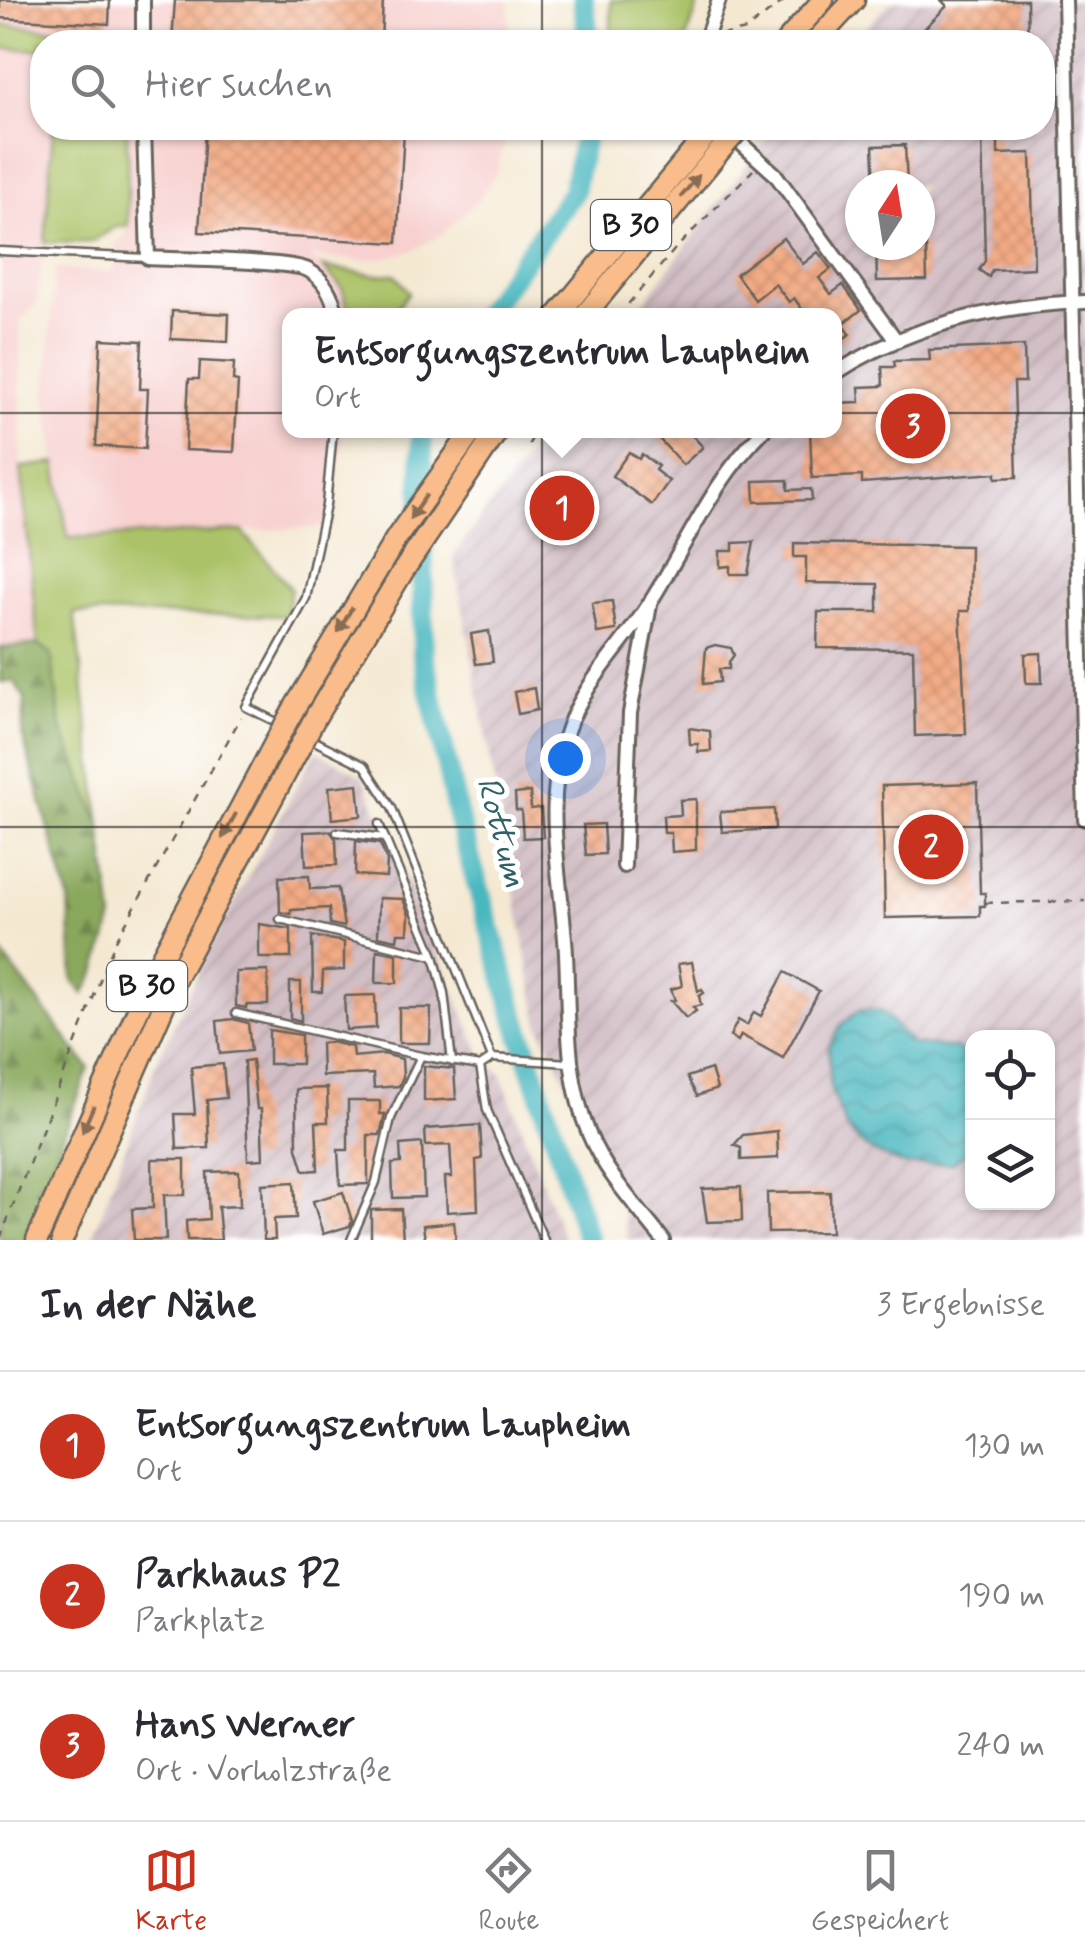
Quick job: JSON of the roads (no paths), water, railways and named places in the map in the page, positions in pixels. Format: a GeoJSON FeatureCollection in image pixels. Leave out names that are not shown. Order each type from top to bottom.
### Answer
{"type":"FeatureCollection","features":[{"type":"Feature","properties":{"kind":"highway"},"geometry":{"type":"LineString","coordinates":[[797,30],[823,0]]}},
{"type":"Feature","properties":{"kind":"highway"},"geometry":{"type":"LineString","coordinates":[[827,30],[854,0]]}},
{"type":"Feature","properties":{"kind":"highway","name":"B 30"},"geometry":{"type":"LineString","coordinates":[[565,308],[711,140]]}},
{"type":"Feature","properties":{"kind":"highway","name":"B 30"},"geometry":{"type":"LineString","coordinates":[[590,308],[712,140]]}},
{"type":"Feature","properties":{"kind":"highway","name":"B 30"},"geometry":{"type":"LineString","coordinates":[[37,1240],[158,964],[276,741],[397,537],[467,438]]}},
{"type":"Feature","properties":{"kind":"highway","name":"B 30"},"geometry":{"type":"LineString","coordinates":[[62,1240],[177,975],[316,716],[403,571],[492,438]]}},
{"type":"Feature","properties":{"kind":"street"},"geometry":{"type":"LineString","coordinates":[[142,30],[143,0]]}},
{"type":"Feature","properties":{"kind":"street"},"geometry":{"type":"LineString","coordinates":[[709,30],[718,0]]}},
{"type":"Feature","properties":{"kind":"street"},"geometry":{"type":"LineString","coordinates":[[1065,0],[1078,303],[1085,819]]}},
{"type":"Feature","properties":{"kind":"street"},"geometry":{"type":"LineString","coordinates":[[144,140],[148,258],[300,266],[322,282],[335,308]]}},
{"type":"Feature","properties":{"kind":"street"},"geometry":{"type":"LineString","coordinates":[[726,140],[762,162],[786,189],[896,340]]}},
{"type":"Feature","properties":{"kind":"street"},"geometry":{"type":"LineString","coordinates":[[842,370],[896,340],[962,317],[1078,303]]}},
{"type":"Feature","properties":{"kind":"street"},"geometry":{"type":"LineString","coordinates":[[663,1240],[590,1137],[568,1063],[566,950],[552,812],[556,772],[583,693],[651,602],[709,498],[757,438]]}},
{"type":"Feature","properties":{"kind":"street"},"geometry":{"type":"LineString","coordinates":[[624,866],[630,713],[651,602]]}},
{"type":"Feature","properties":{"kind":"lane"},"geometry":{"type":"LineString","coordinates":[[0,251],[148,258]]}},
{"type":"Feature","properties":{"kind":"lane"},"geometry":{"type":"LineString","coordinates":[[333,438],[326,505],[306,598],[246,707],[364,766],[392,808],[492,1058]]}},
{"type":"Feature","properties":{"kind":"lane"},"geometry":{"type":"LineString","coordinates":[[379,824],[434,956],[444,993],[452,1062]]}},
{"type":"Feature","properties":{"kind":"lane"},"geometry":{"type":"LineString","coordinates":[[337,832],[385,838]]}},
{"type":"Feature","properties":{"kind":"lane"},"geometry":{"type":"LineString","coordinates":[[280,919],[434,956]]}},
{"type":"Feature","properties":{"kind":"lane"},"geometry":{"type":"LineString","coordinates":[[236,1013],[452,1062],[480,1066],[492,1058],[568,1063]]}},
{"type":"Feature","properties":{"kind":"lane"},"geometry":{"type":"LineString","coordinates":[[351,1240],[376,1182],[390,1118],[420,1056]]}},
{"type":"Feature","properties":{"kind":"lane"},"geometry":{"type":"LineString","coordinates":[[480,1066],[487,1110],[544,1240]]}},
{"type":"Feature","properties":{"kind":"water"},"geometry":{"type":"Polygon","coordinates":[[[859,1010],[880,1010],[912,1044],[956,1048],[965,1055],[965,1153],[952,1163],[903,1165],[866,1148],[847,1129],[830,1087],[829,1047],[841,1025],[859,1010]]]}},
{"type":"Feature","properties":{"kind":"waterway","name":"Rottum"},"geometry":{"type":"LineString","coordinates":[[583,0],[587,30]]}},
{"type":"Feature","properties":{"kind":"waterway","name":"Rottum"},"geometry":{"type":"LineString","coordinates":[[489,308],[573,192],[584,140]]}},
{"type":"Feature","properties":{"kind":"waterway","name":"Rottum"},"geometry":{"type":"LineString","coordinates":[[422,438],[423,656],[459,821],[517,1022],[588,1240]]}},
{"type":"Feature","properties":{"kind":"place","name":"Hans Werner"},"geometry":{"type":"Point","coordinates":[913,426]}},
{"type":"Feature","properties":{"kind":"place","name":"Entsorgungszentrum Laupheim"},"geometry":{"type":"Point","coordinates":[562,508]}},
{"type":"Feature","properties":{"kind":"place","name":"Parkhaus P2"},"geometry":{"type":"Point","coordinates":[931,847]}}]}
